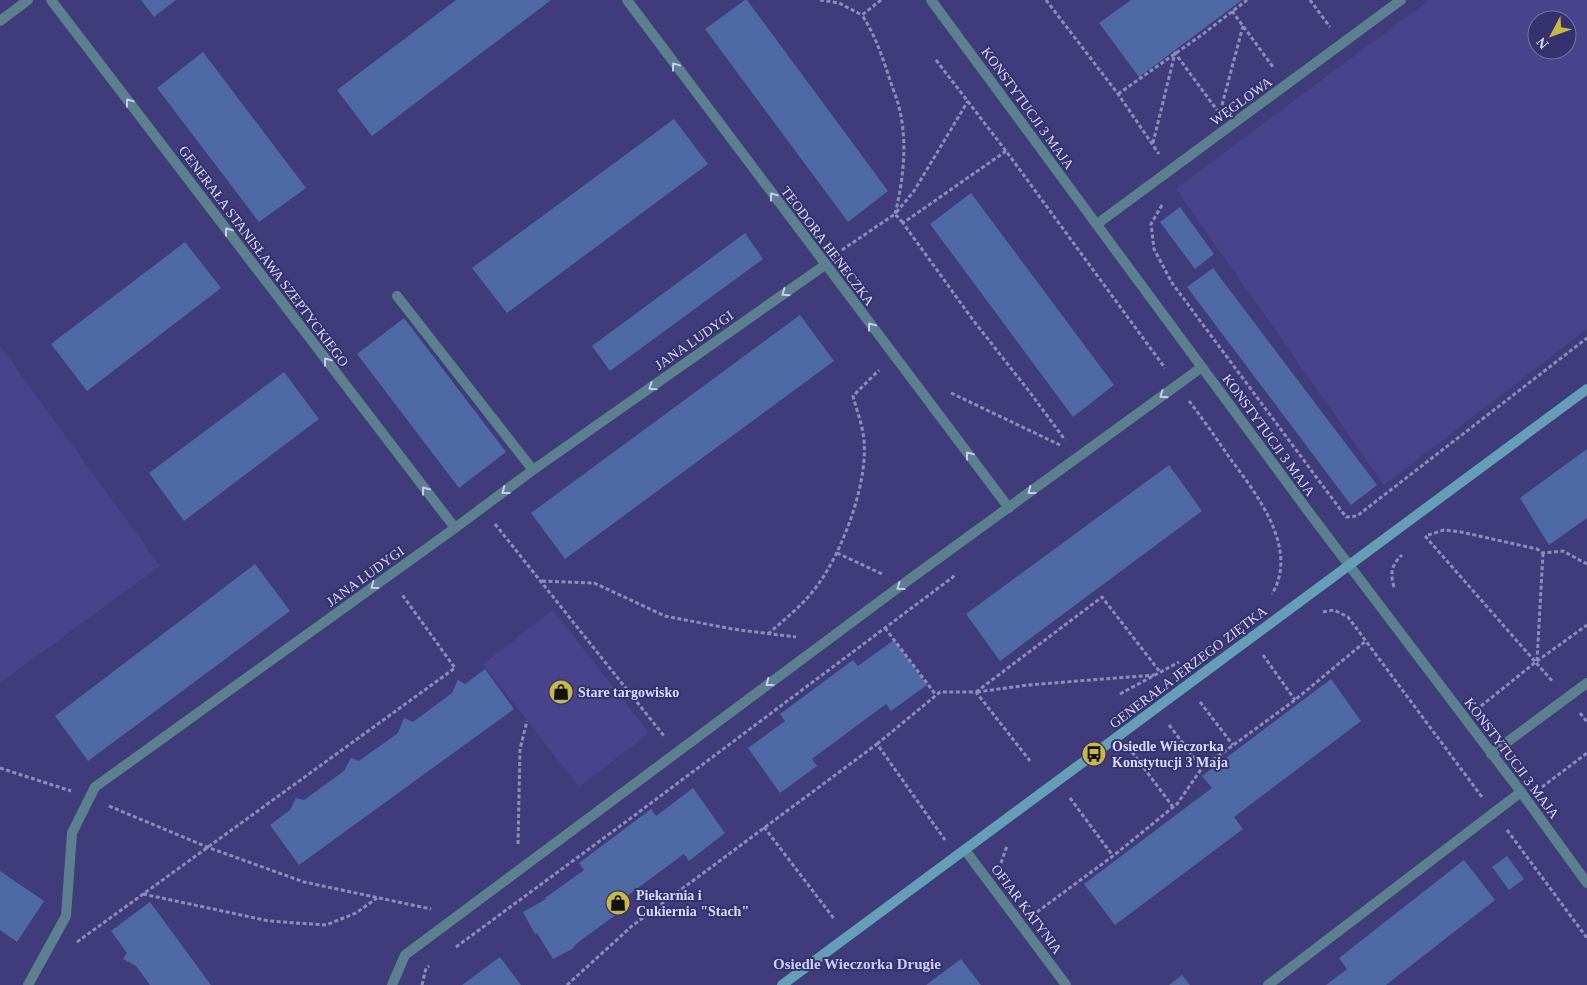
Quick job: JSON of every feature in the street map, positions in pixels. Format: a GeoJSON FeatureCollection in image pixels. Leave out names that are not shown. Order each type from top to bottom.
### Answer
{"type":"FeatureCollection","features":[{"type":"Feature","properties":{"kind":"street"},"geometry":{"type":"LineString","coordinates":[[0,21],[28,0]]}},
{"type":"Feature","properties":{"kind":"street","name":"GENERAŁA STANISŁAWA SZEPTYCKIEGO"},"geometry":{"type":"LineString","coordinates":[[51,0],[455,528]]}},
{"type":"Feature","properties":{"kind":"street","name":"TEODORA HENECZKA"},"geometry":{"type":"LineString","coordinates":[[627,0],[825,266],[1009,508]]}},
{"type":"Feature","properties":{"kind":"street","name":"KONSTYTUCJI 3 MAJA"},"geometry":{"type":"LineString","coordinates":[[931,0],[1348,565],[1587,883]]}},
{"type":"Feature","properties":{"kind":"street","name":"WĘGLOWA"},"geometry":{"type":"LineString","coordinates":[[1097,224],[1401,0]]}},
{"type":"Feature","properties":{"kind":"street","name":"JANA LUDYGI"},"geometry":{"type":"LineString","coordinates":[[28,985],[66,916],[72,833],[95,787],[533,470],[825,266]]}},
{"type":"Feature","properties":{"kind":"street"},"geometry":{"type":"LineString","coordinates":[[397,296],[533,470]]}},
{"type":"Feature","properties":{"kind":"street"},"geometry":{"type":"LineString","coordinates":[[392,985],[405,955],[899,587],[1202,367]]}},
{"type":"Feature","properties":{"kind":"street","name":"GENERAŁA JERZEGO ZIĘTKA"},"geometry":{"type":"LineString","coordinates":[[782,985],[1587,389]]}},
{"type":"Feature","properties":{"kind":"street"},"geometry":{"type":"LineString","coordinates":[[1491,754],[1587,683]]}},
{"type":"Feature","properties":{"kind":"street"},"geometry":{"type":"LineString","coordinates":[[1268,985],[1520,792]]}},
{"type":"Feature","properties":{"kind":"street","name":"OFIAR KATYNIA"},"geometry":{"type":"LineString","coordinates":[[965,850],[1066,985]]}},
{"type":"Feature","properties":{"kind":"path"},"geometry":{"type":"LineString","coordinates":[[820,0],[839,3],[862,15],[880,51],[898,104],[903,132],[902,188],[895,214]]}},
{"type":"Feature","properties":{"kind":"path"},"geometry":{"type":"LineString","coordinates":[[862,15],[881,0]]}},
{"type":"Feature","properties":{"kind":"path"},"geometry":{"type":"LineString","coordinates":[[1046,0],[1118,94],[1158,152],[1164,201],[1150,224],[1154,249],[1172,282],[1346,517],[1357,516],[1587,338]]}},
{"type":"Feature","properties":{"kind":"path"},"geometry":{"type":"LineString","coordinates":[[1118,94],[1247,0]]}},
{"type":"Feature","properties":{"kind":"path"},"geometry":{"type":"LineString","coordinates":[[1232,11],[1275,71]]}},
{"type":"Feature","properties":{"kind":"path"},"geometry":{"type":"LineString","coordinates":[[1176,53],[1219,114],[1242,26]]}},
{"type":"Feature","properties":{"kind":"path"},"geometry":{"type":"LineString","coordinates":[[1152,143],[1176,53]]}},
{"type":"Feature","properties":{"kind":"path"},"geometry":{"type":"LineString","coordinates":[[839,252],[895,214],[914,191],[968,101]]}},
{"type":"Feature","properties":{"kind":"path"},"geometry":{"type":"LineString","coordinates":[[902,223],[1006,151]]}},
{"type":"Feature","properties":{"kind":"path"},"geometry":{"type":"LineString","coordinates":[[895,214],[1063,437],[1068,447]]}},
{"type":"Feature","properties":{"kind":"path"},"geometry":{"type":"LineString","coordinates":[[768,634],[802,604],[828,570],[837,553],[859,493],[864,464],[863,434],[853,396],[882,367]]}},
{"type":"Feature","properties":{"kind":"path"},"geometry":{"type":"LineString","coordinates":[[945,391],[1068,447],[1086,450]]}},
{"type":"Feature","properties":{"kind":"path"},"geometry":{"type":"LineString","coordinates":[[494,522],[665,737]]}},
{"type":"Feature","properties":{"kind":"path"},"geometry":{"type":"LineString","coordinates":[[1587,564],[1563,550],[1543,553],[1537,549],[1462,532],[1444,530],[1425,536],[1537,662],[1587,722]]}},
{"type":"Feature","properties":{"kind":"path"},"geometry":{"type":"LineString","coordinates":[[837,553],[870,567],[885,576]]}},
{"type":"Feature","properties":{"kind":"path"},"geometry":{"type":"LineString","coordinates":[[1537,662],[1543,553]]}},
{"type":"Feature","properties":{"kind":"path"},"geometry":{"type":"LineString","coordinates":[[1391,578],[1395,561],[1402,555]]}},
{"type":"Feature","properties":{"kind":"path"},"geometry":{"type":"LineString","coordinates":[[542,581],[594,584],[664,616],[732,629],[800,637]]}},
{"type":"Feature","properties":{"kind":"path"},"geometry":{"type":"LineString","coordinates":[[74,945],[455,668],[399,590]]}},
{"type":"Feature","properties":{"kind":"path"},"geometry":{"type":"LineString","coordinates":[[976,692],[1102,597],[1160,672]]}},
{"type":"Feature","properties":{"kind":"path"},"geometry":{"type":"LineString","coordinates":[[1321,612],[1334,610],[1348,617],[1587,938]]}},
{"type":"Feature","properties":{"kind":"path"},"geometry":{"type":"LineString","coordinates":[[1480,707],[1587,625]]}},
{"type":"Feature","properties":{"kind":"path"},"geometry":{"type":"LineString","coordinates":[[885,628],[936,695]]}},
{"type":"Feature","properties":{"kind":"path"},"geometry":{"type":"LineString","coordinates":[[1037,912],[1113,856],[1173,807],[1202,768],[1295,700],[1366,641]]}},
{"type":"Feature","properties":{"kind":"path"},"geometry":{"type":"LineString","coordinates":[[1256,660],[1268,651]]}},
{"type":"Feature","properties":{"kind":"path"},"geometry":{"type":"LineString","coordinates":[[1263,655],[1295,700]]}},
{"type":"Feature","properties":{"kind":"path"},"geometry":{"type":"LineString","coordinates":[[567,985],[632,926],[877,744],[940,692],[976,692],[1028,685],[1156,674]]}},
{"type":"Feature","properties":{"kind":"path"},"geometry":{"type":"LineString","coordinates":[[976,692],[1030,761]]}},
{"type":"Feature","properties":{"kind":"path"},"geometry":{"type":"LineString","coordinates":[[1206,697],[1200,702],[1233,746]]}},
{"type":"Feature","properties":{"kind":"path"},"geometry":{"type":"LineString","coordinates":[[1162,730],[1176,719]]}},
{"type":"Feature","properties":{"kind":"path"},"geometry":{"type":"LineString","coordinates":[[518,848],[520,750],[527,721]]}},
{"type":"Feature","properties":{"kind":"path"},"geometry":{"type":"LineString","coordinates":[[1168,725],[1202,768]]}},
{"type":"Feature","properties":{"kind":"path"},"geometry":{"type":"LineString","coordinates":[[877,744],[945,840]]}},
{"type":"Feature","properties":{"kind":"path"},"geometry":{"type":"LineString","coordinates":[[1124,758],[1137,749]]}},
{"type":"Feature","properties":{"kind":"path"},"geometry":{"type":"LineString","coordinates":[[1132,752],[1173,807]]}},
{"type":"Feature","properties":{"kind":"path"},"geometry":{"type":"LineString","coordinates":[[1540,788],[1587,753]]}},
{"type":"Feature","properties":{"kind":"path"},"geometry":{"type":"LineString","coordinates":[[0,768],[90,798],[207,848],[304,882],[411,903],[458,915]]}},
{"type":"Feature","properties":{"kind":"path"},"geometry":{"type":"LineString","coordinates":[[1062,802],[1070,797],[1113,856]]}},
{"type":"Feature","properties":{"kind":"path"},"geometry":{"type":"LineString","coordinates":[[764,827],[835,920]]}},
{"type":"Feature","properties":{"kind":"path"},"geometry":{"type":"LineString","coordinates":[[1006,870],[1000,863],[1008,843]]}},
{"type":"Feature","properties":{"kind":"path"},"geometry":{"type":"LineString","coordinates":[[143,894],[269,921],[326,925],[356,913],[377,897]]}},
{"type":"Feature","properties":{"kind":"path"},"geometry":{"type":"LineString","coordinates":[[1032,905],[1042,920]]}},
{"type":"Feature","properties":{"kind":"shaded area"},"geometry":{"type":"Polygon","coordinates":[[[1429,0],[1587,0],[1587,329],[1384,485],[1176,189],[1429,0]]]}},
{"type":"Feature","properties":{"kind":"shaded area"},"geometry":{"type":"Polygon","coordinates":[[[0,346],[160,566],[0,683],[0,346]]]}},
{"type":"Feature","properties":{"kind":"shaded area","name":"Stare targowisko"},"geometry":{"type":"Polygon","coordinates":[[[553,610],[649,733],[579,787],[483,664],[553,610]]]}},
{"type":"Feature","properties":{"kind":"building"},"geometry":{"type":"Polygon","coordinates":[[[141,0],[176,0],[154,17],[141,0]]]}},
{"type":"Feature","properties":{"kind":"building"},"geometry":{"type":"Polygon","coordinates":[[[456,0],[551,0],[372,136],[337,90],[456,0]]]}},
{"type":"Feature","properties":{"kind":"building"},"geometry":{"type":"Polygon","coordinates":[[[747,0],[888,191],[848,222],[705,29],[747,0]]]}},
{"type":"Feature","properties":{"kind":"building"},"geometry":{"type":"Polygon","coordinates":[[[1131,0],[1242,0],[1139,77],[1099,23],[1131,0]]]}},
{"type":"Feature","properties":{"kind":"building"},"geometry":{"type":"Polygon","coordinates":[[[203,52],[306,188],[259,222],[157,88],[203,52]]]}},
{"type":"Feature","properties":{"kind":"building"},"geometry":{"type":"Polygon","coordinates":[[[674,119],[708,164],[507,313],[472,268],[674,119]]]}},
{"type":"Feature","properties":{"kind":"building"},"geometry":{"type":"Polygon","coordinates":[[[971,193],[1114,385],[1073,417],[930,224],[971,193]]]}},
{"type":"Feature","properties":{"kind":"building"},"geometry":{"type":"Polygon","coordinates":[[[1180,207],[1214,254],[1195,269],[1160,222],[1180,207]]]}},
{"type":"Feature","properties":{"kind":"building"},"geometry":{"type":"Polygon","coordinates":[[[745,233],[763,259],[610,371],[592,346],[745,233]]]}},
{"type":"Feature","properties":{"kind":"building"},"geometry":{"type":"Polygon","coordinates":[[[185,242],[221,288],[87,391],[51,344],[185,242]]]}},
{"type":"Feature","properties":{"kind":"building"},"geometry":{"type":"Polygon","coordinates":[[[1213,268],[1377,485],[1351,505],[1187,287],[1213,268]]]}},
{"type":"Feature","properties":{"kind":"building"},"geometry":{"type":"Polygon","coordinates":[[[800,315],[834,361],[565,559],[531,513],[800,315]]]}},
{"type":"Feature","properties":{"kind":"building"},"geometry":{"type":"Polygon","coordinates":[[[404,318],[506,452],[459,488],[357,354],[404,318]]]}},
{"type":"Feature","properties":{"kind":"building"},"geometry":{"type":"Polygon","coordinates":[[[284,372],[319,419],[184,521],[149,473],[284,372]]]}},
{"type":"Feature","properties":{"kind":"building"},"geometry":{"type":"Polygon","coordinates":[[[1587,449],[1587,518],[1549,545],[1520,498],[1587,449]]]}},
{"type":"Feature","properties":{"kind":"building"},"geometry":{"type":"Polygon","coordinates":[[[1169,465],[1202,511],[1000,661],[966,614],[1169,465]]]}},
{"type":"Feature","properties":{"kind":"building"},"geometry":{"type":"Polygon","coordinates":[[[255,564],[290,611],[88,761],[55,716],[255,564]]]}},
{"type":"Feature","properties":{"kind":"building"},"geometry":{"type":"Polygon","coordinates":[[[894,640],[927,685],[891,711],[886,704],[812,759],[817,766],[780,793],[748,748],[785,721],[780,714],[853,660],[858,666],[894,640]]]}},
{"type":"Feature","properties":{"kind":"building"},"geometry":{"type":"Polygon","coordinates":[[[485,669],[514,709],[299,865],[270,825],[290,810],[296,798],[304,800],[344,771],[351,758],[359,761],[398,733],[404,718],[413,722],[452,693],[458,680],[465,684],[485,669]]]}},
{"type":"Feature","properties":{"kind":"building"},"geometry":{"type":"Polygon","coordinates":[[[1331,679],[1361,721],[1234,817],[1243,829],[1115,925],[1084,884],[1212,788],[1202,776],[1331,679]]]}},
{"type":"Feature","properties":{"kind":"building"},"geometry":{"type":"Polygon","coordinates":[[[693,788],[725,833],[689,861],[684,854],[612,907],[617,914],[580,941],[574,948],[553,959],[537,933],[535,934],[523,912],[546,899],[584,870],[579,863],[651,809],[656,816],[693,788]]]}},
{"type":"Feature","properties":{"kind":"building"},"geometry":{"type":"Polygon","coordinates":[[[1507,856],[1524,879],[1509,890],[1492,867],[1507,856]]]}},
{"type":"Feature","properties":{"kind":"building"},"geometry":{"type":"Polygon","coordinates":[[[1464,860],[1495,900],[1386,985],[1326,985],[1347,969],[1339,958],[1464,860]]]}},
{"type":"Feature","properties":{"kind":"building"},"geometry":{"type":"Polygon","coordinates":[[[0,871],[44,901],[17,942],[0,930],[0,871]]]}},
{"type":"Feature","properties":{"kind":"building"},"geometry":{"type":"Polygon","coordinates":[[[150,902],[211,985],[150,985],[136,966],[123,959],[127,953],[111,931],[150,902]]]}},
{"type":"Feature","properties":{"kind":"building"},"geometry":{"type":"Polygon","coordinates":[[[500,957],[521,985],[462,985],[500,957]]]}},
{"type":"Feature","properties":{"kind":"building"},"geometry":{"type":"Polygon","coordinates":[[[961,959],[981,985],[926,985],[961,959]]]}},
{"type":"Feature","properties":{"kind":"building"},"geometry":{"type":"Polygon","coordinates":[[[1182,975],[1190,985],[1169,985],[1182,975]]]}},
{"type":"Feature","properties":{"kind":"place","name":"Stare targowisko"},"geometry":{"type":"Point","coordinates":[561,692]}},
{"type":"Feature","properties":{"kind":"place","name":"Osiedle Wieczorka Konstytucji 3 Maja"},"geometry":{"type":"Point","coordinates":[1094,754]}},
{"type":"Feature","properties":{"kind":"place","name":"Piekarnia i Cukiernia \"Stach\""},"geometry":{"type":"Point","coordinates":[618,903]}},
{"type":"Feature","properties":{"kind":"district","name":"Osiedle Wieczorka Drugie"},"geometry":{"type":"Point","coordinates":[857,964]}}]}
